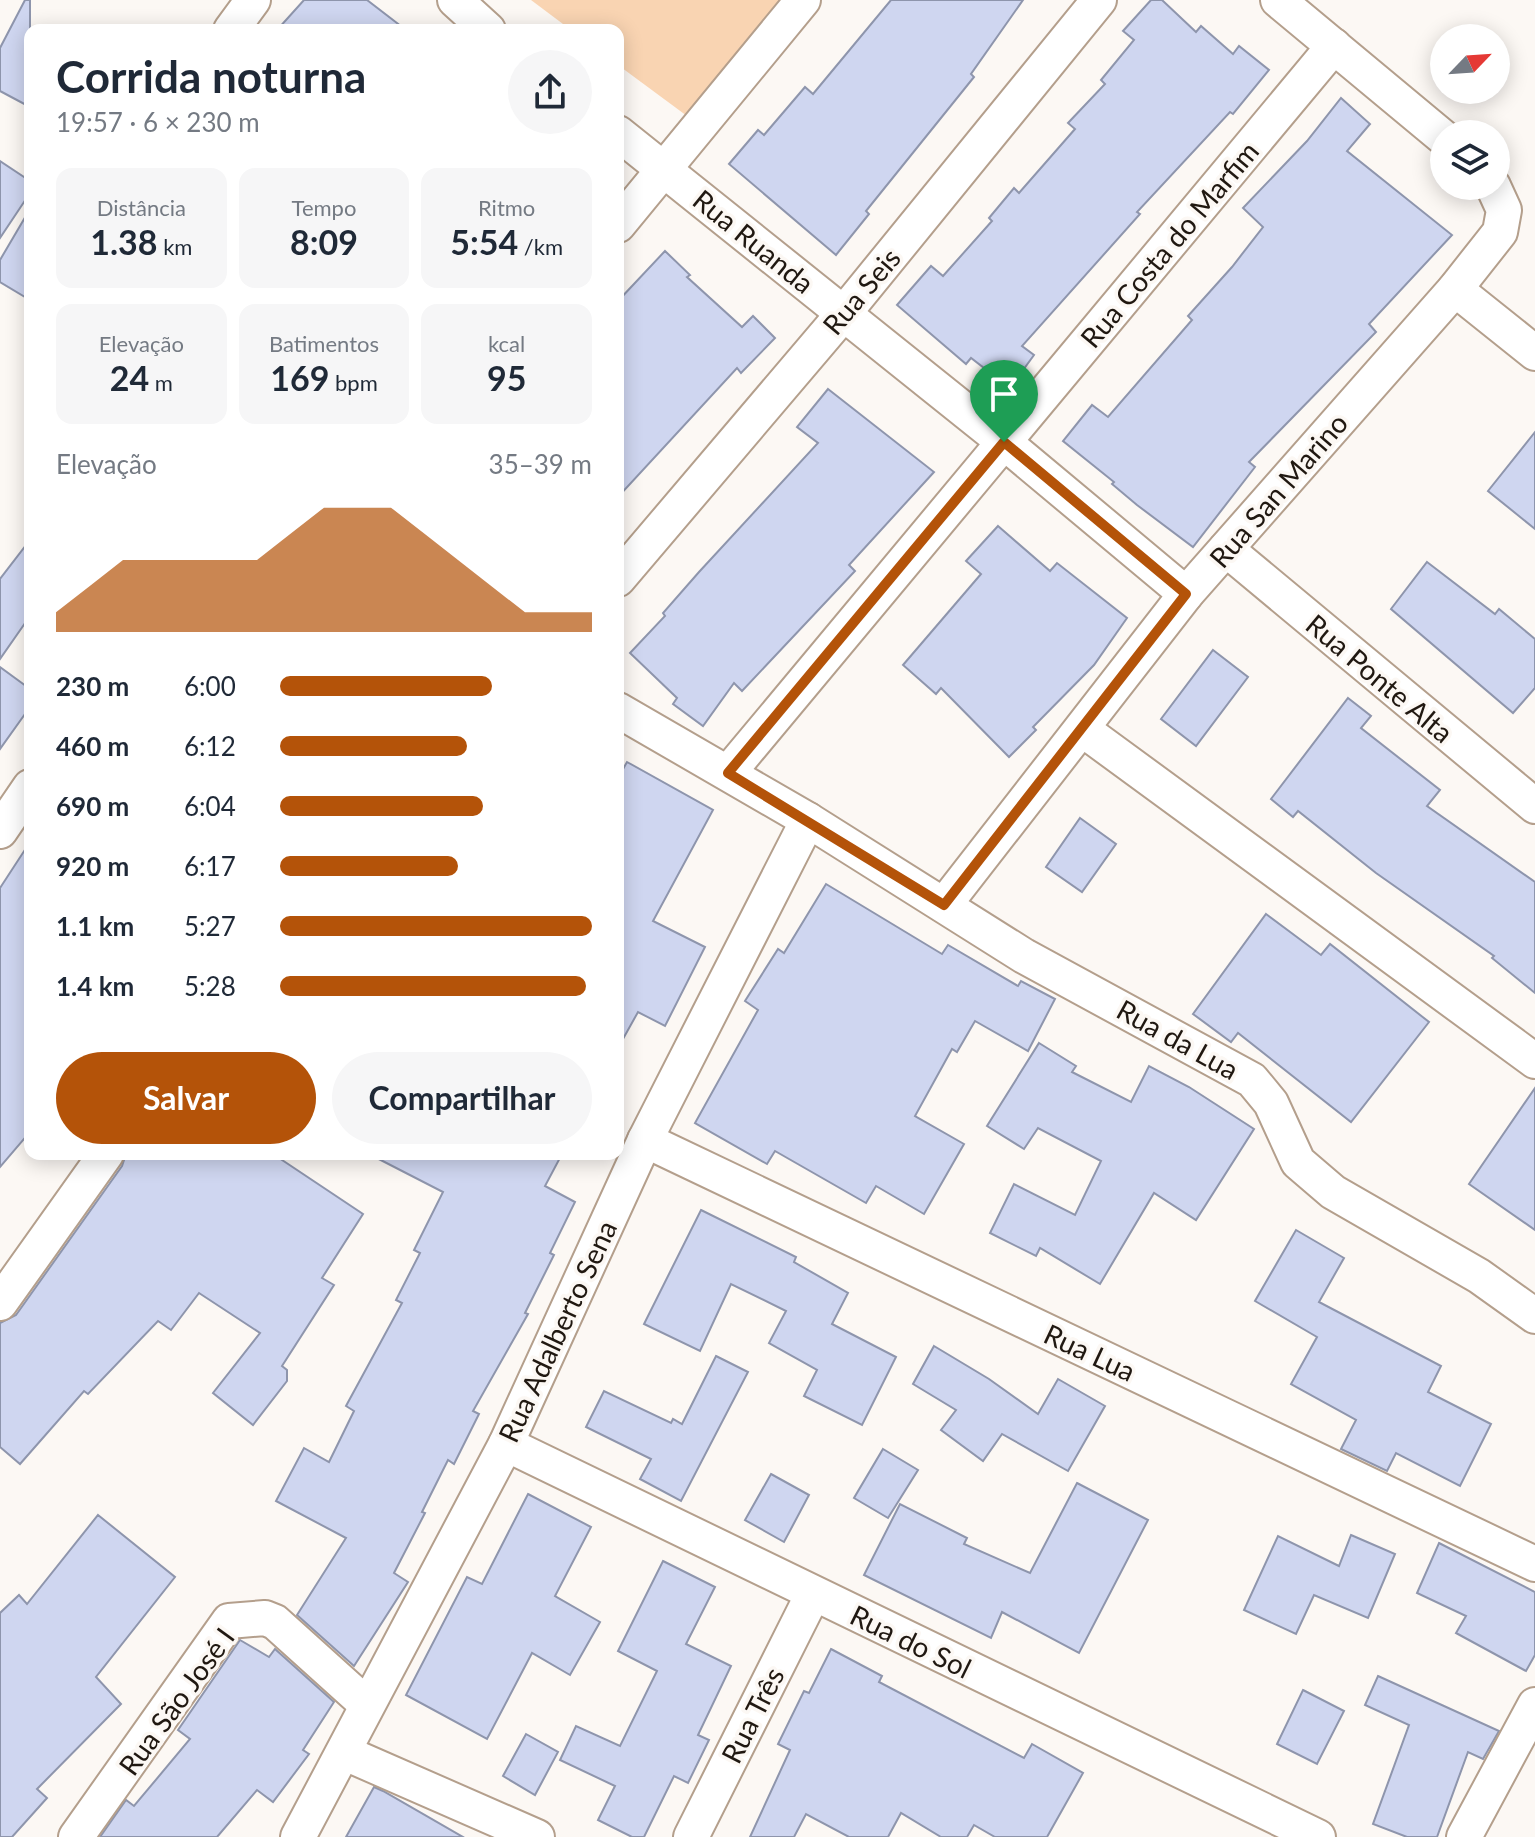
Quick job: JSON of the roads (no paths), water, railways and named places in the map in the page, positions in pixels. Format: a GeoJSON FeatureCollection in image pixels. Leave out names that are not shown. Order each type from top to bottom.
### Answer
{"type":"FeatureCollection","features":[{"type":"Feature","properties":{"kind":"street"},"geometry":{"type":"LineString","coordinates":[[235,24],[253,0]]}},
{"type":"Feature","properties":{"kind":"street"},"geometry":{"type":"LineString","coordinates":[[455,0],[481,24]]}},
{"type":"Feature","properties":{"kind":"street"},"geometry":{"type":"LineString","coordinates":[[624,218],[803,0]]}},
{"type":"Feature","properties":{"kind":"street","name":"Rua Seis"},"geometry":{"type":"LineString","coordinates":[[624,572],[844,313],[1099,0]]}},
{"type":"Feature","properties":{"kind":"street"},"geometry":{"type":"LineString","coordinates":[[1278,0],[1430,126]]}},
{"type":"Feature","properties":{"kind":"street","name":"Rua Costa do Marfim"},"geometry":{"type":"LineString","coordinates":[[728,773],[1334,46]]}},
{"type":"Feature","properties":{"kind":"street","name":"Rua Ruanda"},"geometry":{"type":"LineString","coordinates":[[624,138],[1004,442],[1186,594]]}},
{"type":"Feature","properties":{"kind":"street","name":"Rua San Marino"},"geometry":{"type":"LineString","coordinates":[[944,905],[1186,594],[1455,289],[1500,232],[1504,210],[1499,200]]}},
{"type":"Feature","properties":{"kind":"street"},"geometry":{"type":"LineString","coordinates":[[1455,289],[1535,353]]}},
{"type":"Feature","properties":{"kind":"street","name":"Rua Ponte Alta"},"geometry":{"type":"LineString","coordinates":[[1226,549],[1535,806]]}},
{"type":"Feature","properties":{"kind":"street","name":"Rua da Lua"},"geometry":{"type":"LineString","coordinates":[[624,713],[808,820],[1024,956],[1252,1080],[1271,1103],[1298,1162],[1333,1192],[1479,1276],[1535,1316]]}},
{"type":"Feature","properties":{"kind":"street"},"geometry":{"type":"LineString","coordinates":[[1082,729],[1535,1061]]}},
{"type":"Feature","properties":{"kind":"street"},"geometry":{"type":"LineString","coordinates":[[0,831],[24,796]]}},
{"type":"Feature","properties":{"kind":"street","name":"Rua Adalberto Sena"},"geometry":{"type":"LineString","coordinates":[[298,1837],[506,1444],[645,1140],[808,820]]}},
{"type":"Feature","properties":{"kind":"street","name":"Rua Lua"},"geometry":{"type":"LineString","coordinates":[[645,1140],[1535,1564]]}},
{"type":"Feature","properties":{"kind":"street"},"geometry":{"type":"LineString","coordinates":[[0,1303],[102,1160]]}},
{"type":"Feature","properties":{"kind":"street","name":"Rua do Sol"},"geometry":{"type":"LineString","coordinates":[[506,1444],[1318,1837]]}},
{"type":"Feature","properties":{"kind":"street","name":"Rua Três"},"geometry":{"type":"LineString","coordinates":[[691,1837],[813,1594]]}},
{"type":"Feature","properties":{"kind":"street","name":"Rua São José I"},"geometry":{"type":"LineString","coordinates":[[76,1837],[229,1621],[265,1618],[296,1639],[367,1705]]}},
{"type":"Feature","properties":{"kind":"street"},"geometry":{"type":"LineString","coordinates":[[1464,1837],[1535,1705]]}},
{"type":"Feature","properties":{"kind":"street"},"geometry":{"type":"LineString","coordinates":[[345,1753],[537,1837]]}}]}
